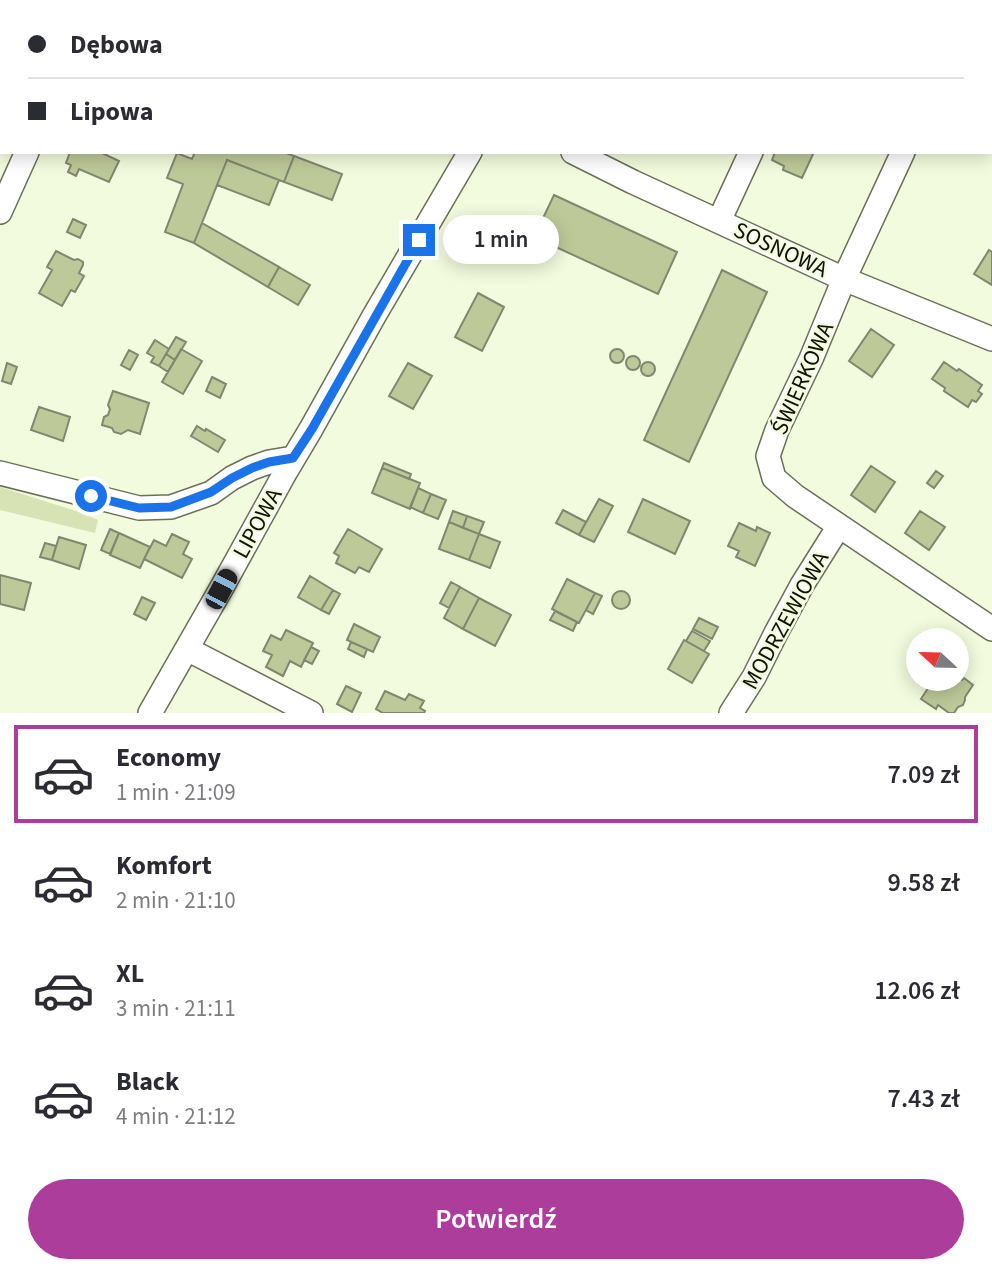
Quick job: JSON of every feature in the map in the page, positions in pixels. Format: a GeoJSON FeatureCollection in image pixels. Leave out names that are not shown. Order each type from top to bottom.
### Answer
{"type":"FeatureCollection","features":[{"type":"Feature","properties":{"kind":"street"},"geometry":{"type":"LineString","coordinates":[[0,212],[26,154]]}},
{"type":"Feature","properties":{"kind":"street","name":"LIPOWA"},"geometry":{"type":"LineString","coordinates":[[150,713],[293,458],[469,154]]}},
{"type":"Feature","properties":{"kind":"street","name":"SOSNOWA"},"geometry":{"type":"LineString","coordinates":[[577,154],[845,279],[992,339]]}},
{"type":"Feature","properties":{"kind":"street"},"geometry":{"type":"LineString","coordinates":[[719,221],[750,154]]}},
{"type":"Feature","properties":{"kind":"street","name":"ŚWIERKOWA"},"geometry":{"type":"LineString","coordinates":[[902,154],[777,430],[768,456],[774,478],[795,496],[992,629]]}},
{"type":"Feature","properties":{"kind":"street"},"geometry":{"type":"LineString","coordinates":[[0,473],[139,508],[171,507],[211,492],[252,468],[293,458]]}},
{"type":"Feature","properties":{"kind":"street","name":"MODRZEWIOWA"},"geometry":{"type":"LineString","coordinates":[[731,713],[754,677],[802,585],[839,526]]}},
{"type":"Feature","properties":{"kind":"street"},"geometry":{"type":"LineString","coordinates":[[187,649],[311,713]]}},
{"type":"Feature","properties":{"kind":"green space"},"geometry":{"type":"Polygon","coordinates":[[[0,487],[98,520],[95,533],[0,510],[0,487]]]}},
{"type":"Feature","properties":{"kind":"building"},"geometry":{"type":"Polygon","coordinates":[[[69,154],[104,154],[119,161],[109,182],[79,169],[76,176],[68,172],[71,165],[66,163],[69,154]]]}},
{"type":"Feature","properties":{"kind":"building"},"geometry":{"type":"Polygon","coordinates":[[[177,154],[192,159],[194,154],[294,156],[284,182],[227,160],[194,243],[165,232],[183,184],[167,178],[177,154]]]}},
{"type":"Feature","properties":{"kind":"building"},"geometry":{"type":"Polygon","coordinates":[[[774,154],[813,154],[802,178],[783,170],[784,166],[772,160],[774,154]]]}},
{"type":"Feature","properties":{"kind":"building"},"geometry":{"type":"Polygon","coordinates":[[[294,156],[342,174],[332,200],[284,182],[294,156]]]}},
{"type":"Feature","properties":{"kind":"building"},"geometry":{"type":"Polygon","coordinates":[[[227,160],[279,180],[269,205],[217,185],[227,160]]]}},
{"type":"Feature","properties":{"kind":"building"},"geometry":{"type":"Polygon","coordinates":[[[554,195],[677,252],[658,294],[534,237],[554,195]]]}},
{"type":"Feature","properties":{"kind":"building"},"geometry":{"type":"Polygon","coordinates":[[[73,219],[86,225],[80,238],[67,232],[73,219]]]}},
{"type":"Feature","properties":{"kind":"building"},"geometry":{"type":"Polygon","coordinates":[[[202,223],[279,267],[268,287],[194,243],[202,223]]]}},
{"type":"Feature","properties":{"kind":"building"},"geometry":{"type":"Polygon","coordinates":[[[989,250],[992,252],[992,285],[974,274],[989,250]]]}},
{"type":"Feature","properties":{"kind":"building"},"geometry":{"type":"Polygon","coordinates":[[[56,251],[83,262],[79,273],[84,276],[75,292],[71,290],[62,306],[39,293],[52,270],[47,267],[56,251]]]}},
{"type":"Feature","properties":{"kind":"building"},"geometry":{"type":"Polygon","coordinates":[[[279,267],[310,285],[298,305],[268,287],[279,267]]]}},
{"type":"Feature","properties":{"kind":"building"},"geometry":{"type":"Polygon","coordinates":[[[722,270],[767,292],[689,462],[644,440],[722,270]]]}},
{"type":"Feature","properties":{"kind":"building"},"geometry":{"type":"Polygon","coordinates":[[[478,293],[504,307],[482,351],[455,337],[478,293]]]}},
{"type":"Feature","properties":{"kind":"building"},"geometry":{"type":"Polygon","coordinates":[[[871,329],[894,345],[872,377],[849,361],[871,329]]]}},
{"type":"Feature","properties":{"kind":"building"},"geometry":{"type":"Polygon","coordinates":[[[176,337],[186,342],[175,360],[166,354],[176,337]]]}},
{"type":"Feature","properties":{"kind":"building"},"geometry":{"type":"Polygon","coordinates":[[[155,340],[169,349],[159,366],[151,362],[154,357],[147,353],[155,340]]]}},
{"type":"Feature","properties":{"kind":"building"},"geometry":{"type":"Polygon","coordinates":[[[181,349],[202,361],[183,394],[162,382],[181,349]]]}},
{"type":"Feature","properties":{"kind":"building"},"geometry":{"type":"Polygon","coordinates":[[[614,349],[620,349],[624,356],[620,363],[614,363],[610,359],[610,353],[614,349]]]}},
{"type":"Feature","properties":{"kind":"building"},"geometry":{"type":"Polygon","coordinates":[[[129,350],[138,355],[130,370],[121,365],[129,350]]]}},
{"type":"Feature","properties":{"kind":"building"},"geometry":{"type":"Polygon","coordinates":[[[166,354],[175,360],[168,372],[159,366],[166,354]]]}},
{"type":"Feature","properties":{"kind":"building"},"geometry":{"type":"Polygon","coordinates":[[[630,356],[636,356],[640,363],[636,370],[630,370],[626,366],[626,360],[630,356]]]}},
{"type":"Feature","properties":{"kind":"building"},"geometry":{"type":"Polygon","coordinates":[[[645,362],[651,362],[655,369],[651,376],[645,376],[641,372],[641,366],[645,362]]]}},
{"type":"Feature","properties":{"kind":"building"},"geometry":{"type":"Polygon","coordinates":[[[944,362],[982,385],[978,391],[982,394],[976,402],[972,400],[968,407],[944,391],[945,388],[932,379],[944,362]]]}},
{"type":"Feature","properties":{"kind":"building"},"geometry":{"type":"Polygon","coordinates":[[[7,363],[17,367],[11,384],[2,381],[7,363]]]}},
{"type":"Feature","properties":{"kind":"building"},"geometry":{"type":"Polygon","coordinates":[[[408,363],[432,376],[413,409],[389,396],[408,363]]]}},
{"type":"Feature","properties":{"kind":"building"},"geometry":{"type":"Polygon","coordinates":[[[212,377],[226,384],[220,398],[206,391],[212,377]]]}},
{"type":"Feature","properties":{"kind":"building"},"geometry":{"type":"Polygon","coordinates":[[[113,391],[149,403],[140,434],[128,430],[121,434],[102,425],[110,409],[108,405],[113,391]]]}},
{"type":"Feature","properties":{"kind":"building"},"geometry":{"type":"Polygon","coordinates":[[[39,407],[70,417],[63,441],[31,430],[39,407]]]}},
{"type":"Feature","properties":{"kind":"building"},"geometry":{"type":"Polygon","coordinates":[[[197,426],[225,440],[218,452],[191,436],[197,426]]]}},
{"type":"Feature","properties":{"kind":"building"},"geometry":{"type":"Polygon","coordinates":[[[384,463],[411,474],[409,479],[382,468],[384,463]]]}},
{"type":"Feature","properties":{"kind":"building"},"geometry":{"type":"Polygon","coordinates":[[[871,466],[895,482],[875,512],[851,495],[871,466]]]}},
{"type":"Feature","properties":{"kind":"building"},"geometry":{"type":"Polygon","coordinates":[[[382,468],[420,483],[410,509],[372,493],[382,468]]]}},
{"type":"Feature","properties":{"kind":"building"},"geometry":{"type":"Polygon","coordinates":[[[936,471],[943,476],[934,488],[927,483],[936,471]]]}},
{"type":"Feature","properties":{"kind":"building"},"geometry":{"type":"Polygon","coordinates":[[[418,488],[431,494],[423,513],[410,507],[418,488]]]}},
{"type":"Feature","properties":{"kind":"building"},"geometry":{"type":"Polygon","coordinates":[[[431,494],[446,500],[438,519],[423,513],[431,494]]]}},
{"type":"Feature","properties":{"kind":"building"},"geometry":{"type":"Polygon","coordinates":[[[599,499],[613,506],[594,542],[579,535],[599,499]]]}},
{"type":"Feature","properties":{"kind":"building"},"geometry":{"type":"Polygon","coordinates":[[[643,499],[690,521],[675,554],[628,532],[643,499]]]}},
{"type":"Feature","properties":{"kind":"building"},"geometry":{"type":"Polygon","coordinates":[[[563,510],[586,522],[579,535],[556,523],[563,510]]]}},
{"type":"Feature","properties":{"kind":"building"},"geometry":{"type":"Polygon","coordinates":[[[453,511],[467,516],[463,528],[449,522],[453,511]]]}},
{"type":"Feature","properties":{"kind":"building"},"geometry":{"type":"Polygon","coordinates":[[[920,511],[945,527],[929,550],[905,533],[920,511]]]}},
{"type":"Feature","properties":{"kind":"building"},"geometry":{"type":"Polygon","coordinates":[[[467,516],[484,522],[479,534],[463,528],[467,516]]]}},
{"type":"Feature","properties":{"kind":"building"},"geometry":{"type":"Polygon","coordinates":[[[449,522],[479,534],[469,560],[439,549],[449,522]]]}},
{"type":"Feature","properties":{"kind":"building"},"geometry":{"type":"Polygon","coordinates":[[[739,523],[756,531],[757,527],[770,533],[755,566],[736,557],[739,551],[728,546],[739,523]]]}},
{"type":"Feature","properties":{"kind":"building"},"geometry":{"type":"Polygon","coordinates":[[[110,529],[119,533],[110,554],[101,550],[110,529]]]}},
{"type":"Feature","properties":{"kind":"building"},"geometry":{"type":"Polygon","coordinates":[[[348,529],[382,549],[369,572],[359,567],[355,573],[336,563],[339,556],[334,553],[348,529]]]}},
{"type":"Feature","properties":{"kind":"building"},"geometry":{"type":"Polygon","coordinates":[[[119,533],[150,547],[140,568],[110,555],[119,533]]]}},
{"type":"Feature","properties":{"kind":"building"},"geometry":{"type":"Polygon","coordinates":[[[172,534],[189,542],[183,554],[192,559],[182,578],[144,559],[154,540],[166,546],[172,534]]]}},
{"type":"Feature","properties":{"kind":"building"},"geometry":{"type":"Polygon","coordinates":[[[479,534],[500,542],[490,568],[469,560],[479,534]]]}},
{"type":"Feature","properties":{"kind":"building"},"geometry":{"type":"Polygon","coordinates":[[[59,537],[86,545],[79,569],[52,560],[59,537]]]}},
{"type":"Feature","properties":{"kind":"building"},"geometry":{"type":"Polygon","coordinates":[[[45,543],[56,546],[52,560],[40,557],[45,543]]]}},
{"type":"Feature","properties":{"kind":"building"},"geometry":{"type":"Polygon","coordinates":[[[0,575],[31,583],[24,610],[0,604],[0,575]]]}},
{"type":"Feature","properties":{"kind":"building"},"geometry":{"type":"Polygon","coordinates":[[[310,576],[333,590],[321,610],[298,597],[310,576]]]}},
{"type":"Feature","properties":{"kind":"building"},"geometry":{"type":"Polygon","coordinates":[[[567,579],[595,593],[579,623],[552,609],[567,579]]]}},
{"type":"Feature","properties":{"kind":"building"},"geometry":{"type":"Polygon","coordinates":[[[451,582],[460,587],[449,608],[440,603],[451,582]]]}},
{"type":"Feature","properties":{"kind":"building"},"geometry":{"type":"Polygon","coordinates":[[[460,587],[479,598],[463,629],[444,618],[460,587]]]}},
{"type":"Feature","properties":{"kind":"building"},"geometry":{"type":"Polygon","coordinates":[[[333,590],[340,594],[329,614],[321,610],[333,590]]]}},
{"type":"Feature","properties":{"kind":"building"},"geometry":{"type":"Polygon","coordinates":[[[621,591],[627,594],[630,600],[627,606],[621,609],[615,606],[612,600],[615,594],[621,591]]]}},
{"type":"Feature","properties":{"kind":"building"},"geometry":{"type":"Polygon","coordinates":[[[595,593],[602,596],[593,614],[586,610],[595,593]]]}},
{"type":"Feature","properties":{"kind":"building"},"geometry":{"type":"Polygon","coordinates":[[[142,597],[155,603],[146,620],[134,614],[142,597]]]}},
{"type":"Feature","properties":{"kind":"building"},"geometry":{"type":"Polygon","coordinates":[[[479,598],[511,615],[495,646],[463,629],[479,598]]]}},
{"type":"Feature","properties":{"kind":"building"},"geometry":{"type":"Polygon","coordinates":[[[555,611],[577,622],[573,631],[550,620],[555,611]]]}},
{"type":"Feature","properties":{"kind":"building"},"geometry":{"type":"Polygon","coordinates":[[[699,618],[718,627],[712,639],[693,629],[699,618]]]}},
{"type":"Feature","properties":{"kind":"building"},"geometry":{"type":"Polygon","coordinates":[[[354,624],[380,637],[373,652],[347,640],[354,624]]]}},
{"type":"Feature","properties":{"kind":"building"},"geometry":{"type":"Polygon","coordinates":[[[286,630],[313,643],[301,667],[290,661],[283,676],[266,667],[272,655],[263,651],[271,635],[281,640],[286,630]]]}},
{"type":"Feature","properties":{"kind":"building"},"geometry":{"type":"Polygon","coordinates":[[[692,631],[710,641],[704,651],[686,641],[692,631]]]}},
{"type":"Feature","properties":{"kind":"building"},"geometry":{"type":"Polygon","coordinates":[[[684,640],[709,654],[692,683],[668,669],[684,640]]]}},
{"type":"Feature","properties":{"kind":"building"},"geometry":{"type":"Polygon","coordinates":[[[351,642],[367,649],[364,657],[348,649],[351,642]]]}},
{"type":"Feature","properties":{"kind":"building"},"geometry":{"type":"Polygon","coordinates":[[[311,647],[319,651],[312,664],[304,660],[311,647]]]}},
{"type":"Feature","properties":{"kind":"building"},"geometry":{"type":"Polygon","coordinates":[[[346,686],[361,693],[352,712],[337,704],[346,686]]]}},
{"type":"Feature","properties":{"kind":"building"},"geometry":{"type":"Polygon","coordinates":[[[385,691],[405,700],[409,694],[424,701],[420,708],[424,713],[383,713],[376,709],[385,691]]]}},
{"type":"Feature","properties":{"kind":"building"},"geometry":{"type":"Polygon","coordinates":[[[926,691],[969,691],[963,705],[954,713],[949,713],[938,705],[936,709],[921,699],[926,691]]]}},
{"type":"Feature","properties":{"kind":"route"},"geometry":{"type":"LineString","coordinates":[[91,496],[139,508],[171,507],[211,492],[252,468],[293,458],[419,240]]}}]}
